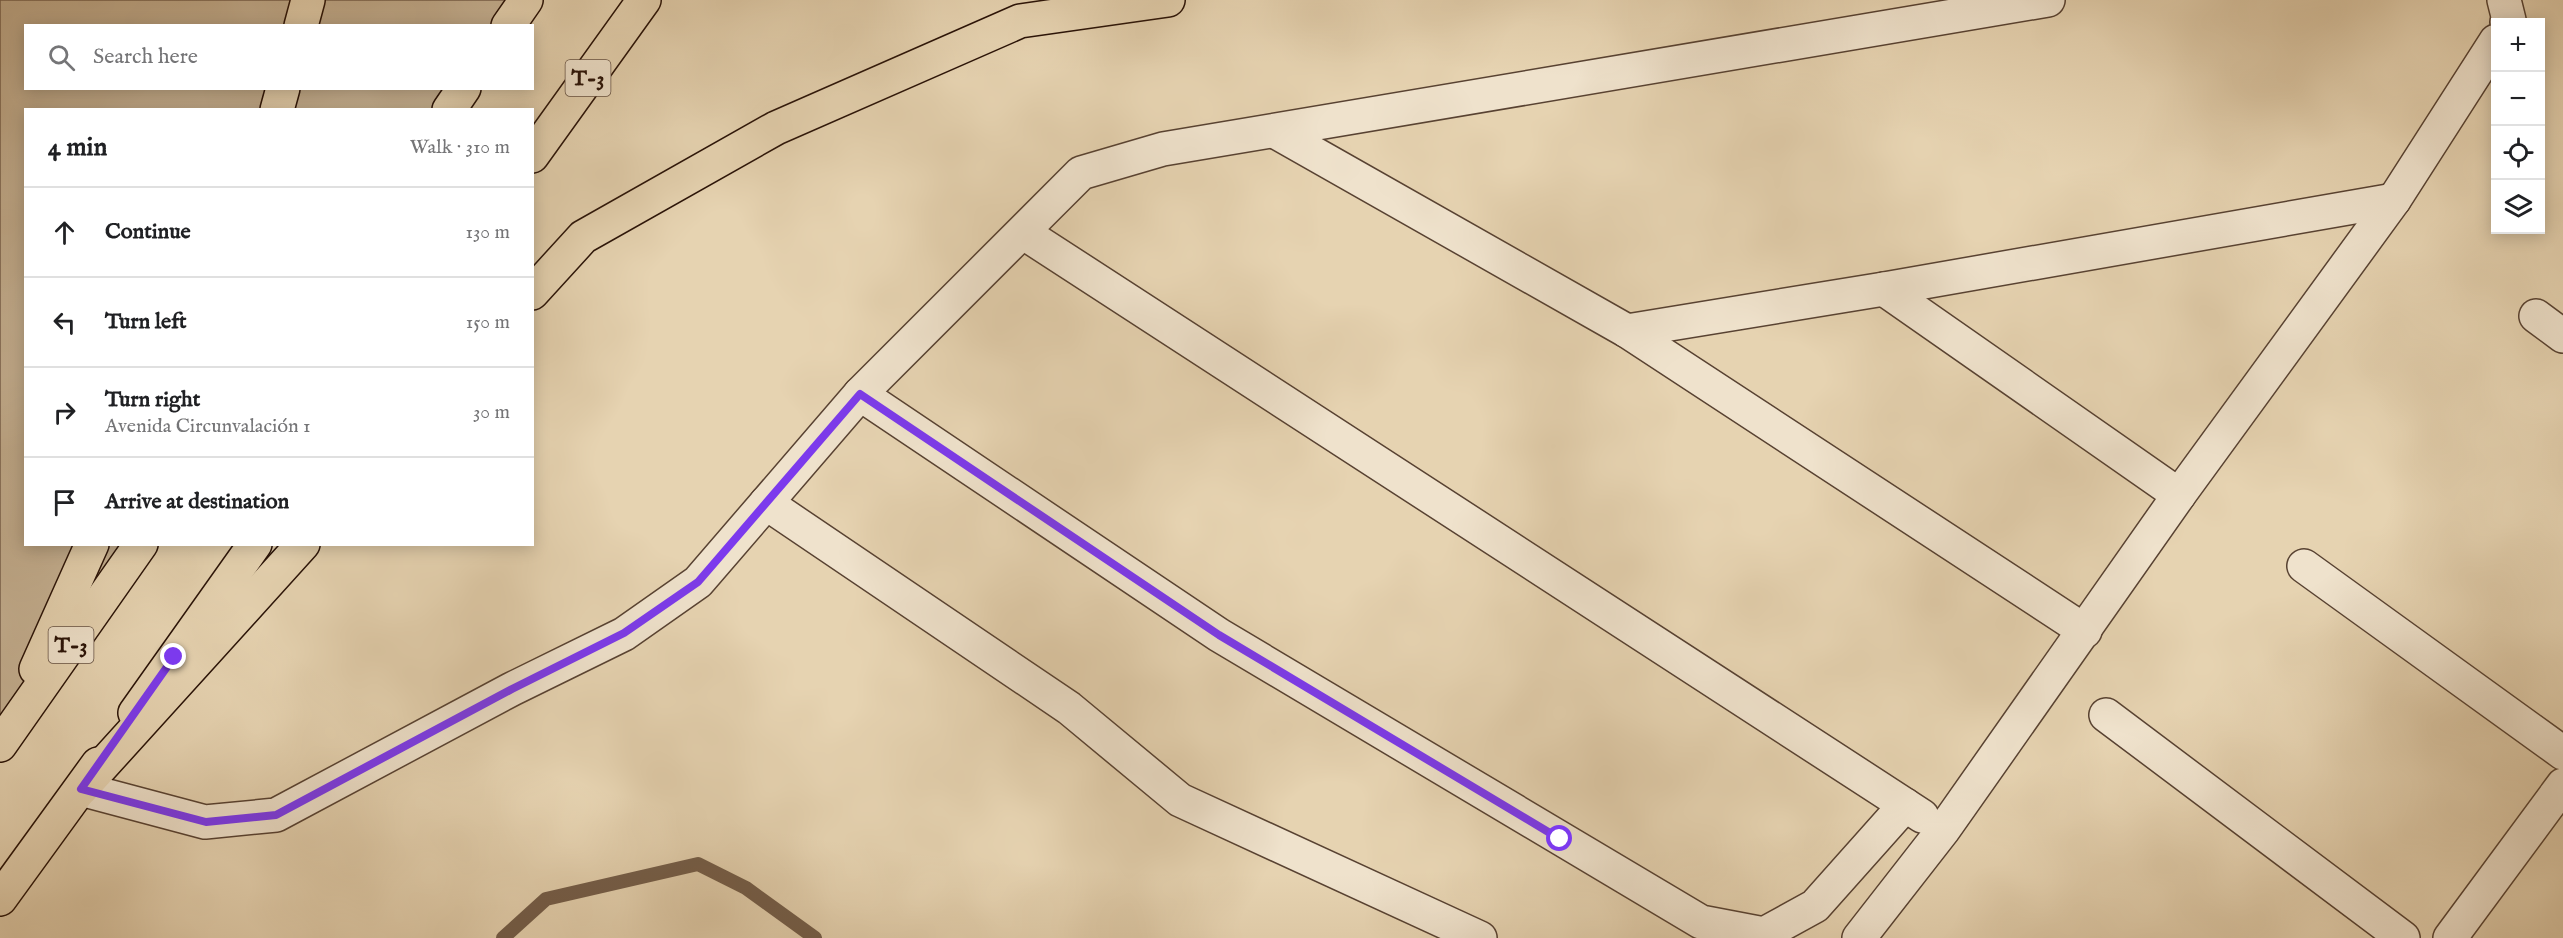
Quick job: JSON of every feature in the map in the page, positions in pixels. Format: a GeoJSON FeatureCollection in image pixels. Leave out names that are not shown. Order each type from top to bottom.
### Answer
{"type":"FeatureCollection","features":[{"type":"Feature","properties":{"kind":"main road"},"geometry":{"type":"LineString","coordinates":[[302,24],[308,0]]}},
{"type":"Feature","properties":{"kind":"main road"},"geometry":{"type":"LineString","coordinates":[[509,24],[526,0]]}},
{"type":"Feature","properties":{"kind":"main road","name":"T-3"},"geometry":{"type":"LineString","coordinates":[[534,153],[644,0]]}},
{"type":"Feature","properties":{"kind":"main road"},"geometry":{"type":"LineString","coordinates":[[534,291],[583,237],[776,128],[1020,21],[1168,0]]}},
{"type":"Feature","properties":{"kind":"main road"},"geometry":{"type":"LineString","coordinates":[[278,108],[282,90]]}},
{"type":"Feature","properties":{"kind":"main road"},"geometry":{"type":"LineString","coordinates":[[450,108],[463,90]]}},
{"type":"Feature","properties":{"kind":"main road"},"geometry":{"type":"LineString","coordinates":[[2,742],[91,546]]}},
{"type":"Feature","properties":{"kind":"main road","name":"T-3"},"geometry":{"type":"LineString","coordinates":[[2,742],[140,546]]}},
{"type":"Feature","properties":{"kind":"main road"},"geometry":{"type":"LineString","coordinates":[[0,899],[254,546]]}},
{"type":"Feature","properties":{"kind":"main road"},"geometry":{"type":"LineString","coordinates":[[81,789],[301,546]]}},
{"type":"Feature","properties":{"kind":"street"},"geometry":{"type":"LineString","coordinates":[[81,789],[206,822],[276,815],[512,689],[624,633],[698,582],[860,394],[1024,233],[1081,173],[1164,149],[1276,132],[2048,0]]}},
{"type":"Feature","properties":{"kind":"street"},"geometry":{"type":"LineString","coordinates":[[2504,0],[2508,18]]}},
{"type":"Feature","properties":{"kind":"street"},"geometry":{"type":"LineString","coordinates":[[1859,938],[1944,829],[2179,495],[2394,200],[2491,49]]}},
{"type":"Feature","properties":{"kind":"street"},"geometry":{"type":"LineString","coordinates":[[1276,132],[1627,331],[2085,631]]}},
{"type":"Feature","properties":{"kind":"street"},"geometry":{"type":"LineString","coordinates":[[1627,331],[1884,289],[2394,200]]}},
{"type":"Feature","properties":{"kind":"street"},"geometry":{"type":"LineString","coordinates":[[1024,233],[1944,829]]}},
{"type":"Feature","properties":{"kind":"street"},"geometry":{"type":"LineString","coordinates":[[1884,289],[2179,495]]}},
{"type":"Feature","properties":{"kind":"street"},"geometry":{"type":"LineString","coordinates":[[2536,316],[2563,336]]}},
{"type":"Feature","properties":{"kind":"street"},"geometry":{"type":"LineString","coordinates":[[860,394],[1219,635],[1701,922],[1764,934],[1815,906],[1905,805]]}},
{"type":"Feature","properties":{"kind":"street"},"geometry":{"type":"LineString","coordinates":[[766,503],[1070,708],[1180,800],[1480,938]]}},
{"type":"Feature","properties":{"kind":"street"},"geometry":{"type":"LineString","coordinates":[[2304,566],[2563,753]]}},
{"type":"Feature","properties":{"kind":"street"},"geometry":{"type":"LineString","coordinates":[[2106,715],[2403,938]]}},
{"type":"Feature","properties":{"kind":"street"},"geometry":{"type":"LineString","coordinates":[[2450,938],[2563,785]]}},
{"type":"Feature","properties":{"kind":"shaded area"},"geometry":{"type":"Polygon","coordinates":[[[0,0],[526,0],[509,24],[24,24],[24,90],[463,90],[450,108],[24,108],[24,546],[140,546],[0,745],[0,0]]]}},
{"type":"Feature","properties":{"kind":"waterway"},"geometry":{"type":"LineString","coordinates":[[503,938],[546,899],[698,864],[746,888],[815,938]]}},
{"type":"Feature","properties":{"kind":"route"},"geometry":{"type":"LineString","coordinates":[[174,657],[81,789],[206,822],[276,815],[512,689],[624,633],[698,582],[860,394],[1219,635],[1560,839]]}}]}
